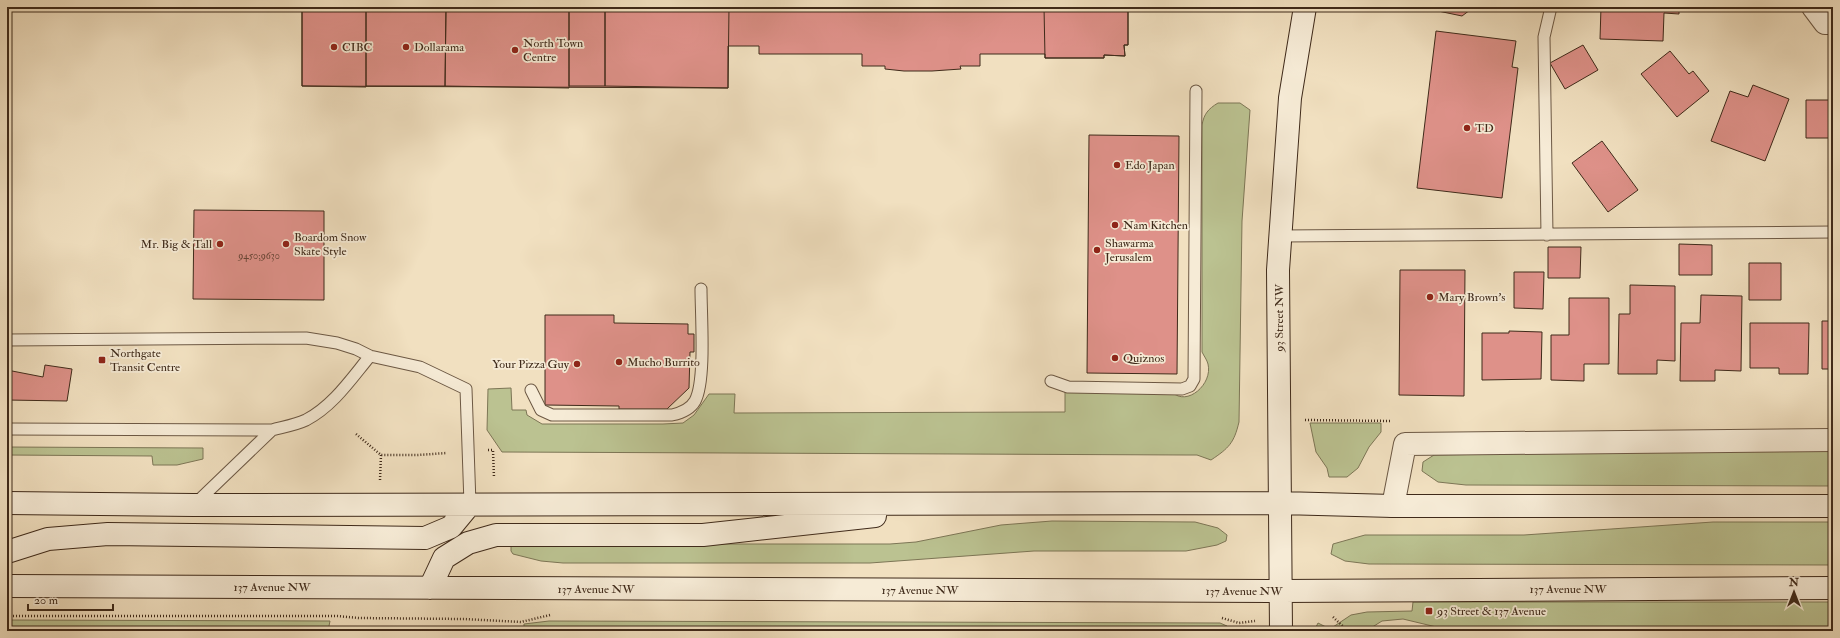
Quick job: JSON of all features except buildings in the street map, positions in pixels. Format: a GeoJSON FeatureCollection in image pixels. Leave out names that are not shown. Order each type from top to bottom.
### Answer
{"type":"FeatureCollection","features":[{"type":"Feature","properties":{"kind":"main road","name":"93 Street NW"},"geometry":{"type":"LineString","coordinates":[[1281,625],[1278,270],[1290,98],[1305,7]]}},
{"type":"Feature","properties":{"kind":"main road"},"geometry":{"type":"LineString","coordinates":[[1813,7],[1825,23],[1833,23]]}},
{"type":"Feature","properties":{"kind":"main road"},"geometry":{"type":"LineString","coordinates":[[1393,506],[1405,444],[1833,440]]}},
{"type":"Feature","properties":{"kind":"main road"},"geometry":{"type":"LineString","coordinates":[[7,503],[193,505],[1281,504],[1393,506],[1833,506]]}},
{"type":"Feature","properties":{"kind":"main road"},"geometry":{"type":"LineString","coordinates":[[7,552],[48,539],[108,534],[425,538],[451,527],[470,504]]}},
{"type":"Feature","properties":{"kind":"main road"},"geometry":{"type":"LineString","coordinates":[[430,588],[444,558],[468,543],[496,535],[703,536],[982,504]]}},
{"type":"Feature","properties":{"kind":"main road","name":"137 Avenue NW"},"geometry":{"type":"LineString","coordinates":[[7,586],[1281,591],[1833,588]]}},
{"type":"Feature","properties":{"kind":"lane"},"geometry":{"type":"LineString","coordinates":[[1547,235],[1544,38],[1551,7]]}},
{"type":"Feature","properties":{"kind":"lane"},"geometry":{"type":"LineString","coordinates":[[1051,381],[1068,387],[1182,389],[1190,386],[1194,379],[1196,91]]}},
{"type":"Feature","properties":{"kind":"lane"},"geometry":{"type":"LineString","coordinates":[[1281,236],[1833,232]]}},
{"type":"Feature","properties":{"kind":"lane"},"geometry":{"type":"LineString","coordinates":[[531,390],[541,410],[552,414],[672,415],[685,412],[695,403],[701,376],[701,289]]}},
{"type":"Feature","properties":{"kind":"lane"},"geometry":{"type":"LineString","coordinates":[[7,340],[306,338],[336,343],[356,349],[370,356],[420,367],[466,389],[470,504]]}},
{"type":"Feature","properties":{"kind":"lane"},"geometry":{"type":"LineString","coordinates":[[7,429],[272,430],[306,420],[322,409],[338,394],[370,356]]}},
{"type":"Feature","properties":{"kind":"lane"},"geometry":{"type":"LineString","coordinates":[[193,505],[272,430]]}},
{"type":"Feature","properties":{"kind":"path"},"geometry":{"type":"LineString","coordinates":[[1304,427],[1304,420],[1392,421],[1418,444]]}},
{"type":"Feature","properties":{"kind":"path"},"geometry":{"type":"LineString","coordinates":[[356,434],[381,454]]}},
{"type":"Feature","properties":{"kind":"path"},"geometry":{"type":"LineString","coordinates":[[7,616],[337,616],[521,622],[548,616],[556,616]]}},
{"type":"Feature","properties":{"kind":"path"},"geometry":{"type":"LineString","coordinates":[[1329,616],[1334,617],[1348,631]]}},
{"type":"Feature","properties":{"kind":"path"},"geometry":{"type":"LineString","coordinates":[[1220,617],[1239,622],[1281,625]]}},
{"type":"Feature","properties":{"kind":"green space"},"geometry":{"type":"Polygon","coordinates":[[[1218,103],[1240,103],[1250,110],[1242,221],[1239,422],[1233,440],[1222,452],[1211,460],[1197,455],[502,452],[487,430],[488,389],[511,388],[512,410],[526,410],[527,415],[542,424],[683,423],[694,415],[709,394],[735,394],[734,413],[1065,412],[1065,392],[1172,392],[1178,396],[1185,397],[1191,395],[1203,386],[1209,372],[1208,362],[1202,352],[1202,125],[1207,112],[1218,103]]]}},
{"type":"Feature","properties":{"kind":"green space"},"geometry":{"type":"Polygon","coordinates":[[[1310,423],[1381,423],[1381,432],[1369,447],[1358,468],[1347,477],[1329,477],[1327,468],[1316,452],[1310,423]]]}},
{"type":"Feature","properties":{"kind":"green space"},"geometry":{"type":"Polygon","coordinates":[[[7,447],[203,448],[203,459],[177,465],[153,465],[152,456],[7,455],[7,447]]]}},
{"type":"Feature","properties":{"kind":"green space"},"geometry":{"type":"Polygon","coordinates":[[[1833,449],[1833,486],[1466,485],[1438,482],[1422,471],[1423,462],[1434,455],[1833,449]]]}},
{"type":"Feature","properties":{"kind":"green space"},"geometry":{"type":"Polygon","coordinates":[[[1052,521],[1195,522],[1218,528],[1227,535],[1226,541],[1217,545],[1186,551],[1034,551],[870,563],[563,563],[541,561],[513,554],[511,551],[511,546],[516,544],[890,544],[916,542],[1001,525],[1052,521]]]}},
{"type":"Feature","properties":{"kind":"green space"},"geometry":{"type":"Polygon","coordinates":[[[1713,522],[1833,522],[1833,565],[1369,564],[1345,561],[1331,554],[1333,544],[1365,535],[1524,535],[1713,522]]]}},
{"type":"Feature","properties":{"kind":"green space"},"geometry":{"type":"Polygon","coordinates":[[[1413,602],[1833,602],[1833,631],[1453,631],[1403,619],[1382,621],[1366,631],[1314,631],[1318,623],[1330,629],[1351,615],[1367,612],[1412,611],[1413,602]]]}},
{"type":"Feature","properties":{"kind":"green space"},"geometry":{"type":"Polygon","coordinates":[[[7,620],[330,621],[328,631],[7,631],[7,620]]]}},
{"type":"Feature","properties":{"kind":"green space"},"geometry":{"type":"Polygon","coordinates":[[[549,621],[1220,623],[1227,626],[1232,631],[524,631],[524,624],[549,621]]]}},
{"type":"Feature","properties":{"kind":"place","name":"CIBC"},"geometry":{"type":"Point","coordinates":[334,47]}},
{"type":"Feature","properties":{"kind":"place","name":"Dollarama"},"geometry":{"type":"Point","coordinates":[406,47]}},
{"type":"Feature","properties":{"kind":"place","name":"North Town Centre"},"geometry":{"type":"Point","coordinates":[515,50]}},
{"type":"Feature","properties":{"kind":"place","name":"TD"},"geometry":{"type":"Point","coordinates":[1467,128]}},
{"type":"Feature","properties":{"kind":"place","name":"Edo Japan"},"geometry":{"type":"Point","coordinates":[1117,165]}},
{"type":"Feature","properties":{"kind":"place","name":"Nam Kitchen"},"geometry":{"type":"Point","coordinates":[1115,225]}},
{"type":"Feature","properties":{"kind":"place","name":"Mr. Big & Tall"},"geometry":{"type":"Point","coordinates":[220,244]}},
{"type":"Feature","properties":{"kind":"place","name":"Boardom Snow Skate Style"},"geometry":{"type":"Point","coordinates":[286,244]}},
{"type":"Feature","properties":{"kind":"place","name":"Shawarma Jerusalem"},"geometry":{"type":"Point","coordinates":[1097,250]}},
{"type":"Feature","properties":{"kind":"place","name":"Mary Brown's"},"geometry":{"type":"Point","coordinates":[1430,297]}},
{"type":"Feature","properties":{"kind":"place","name":"Quiznos"},"geometry":{"type":"Point","coordinates":[1115,358]}},
{"type":"Feature","properties":{"kind":"place","name":"Northgate Transit Centre"},"geometry":{"type":"Point","coordinates":[102,360]}},
{"type":"Feature","properties":{"kind":"place","name":"Mucho Burrito"},"geometry":{"type":"Point","coordinates":[619,362]}},
{"type":"Feature","properties":{"kind":"place","name":"Your Pizza Guy"},"geometry":{"type":"Point","coordinates":[577,364]}},
{"type":"Feature","properties":{"kind":"place","name":"93 Street & 137 Avenue"},"geometry":{"type":"Point","coordinates":[1429,611]}}]}
